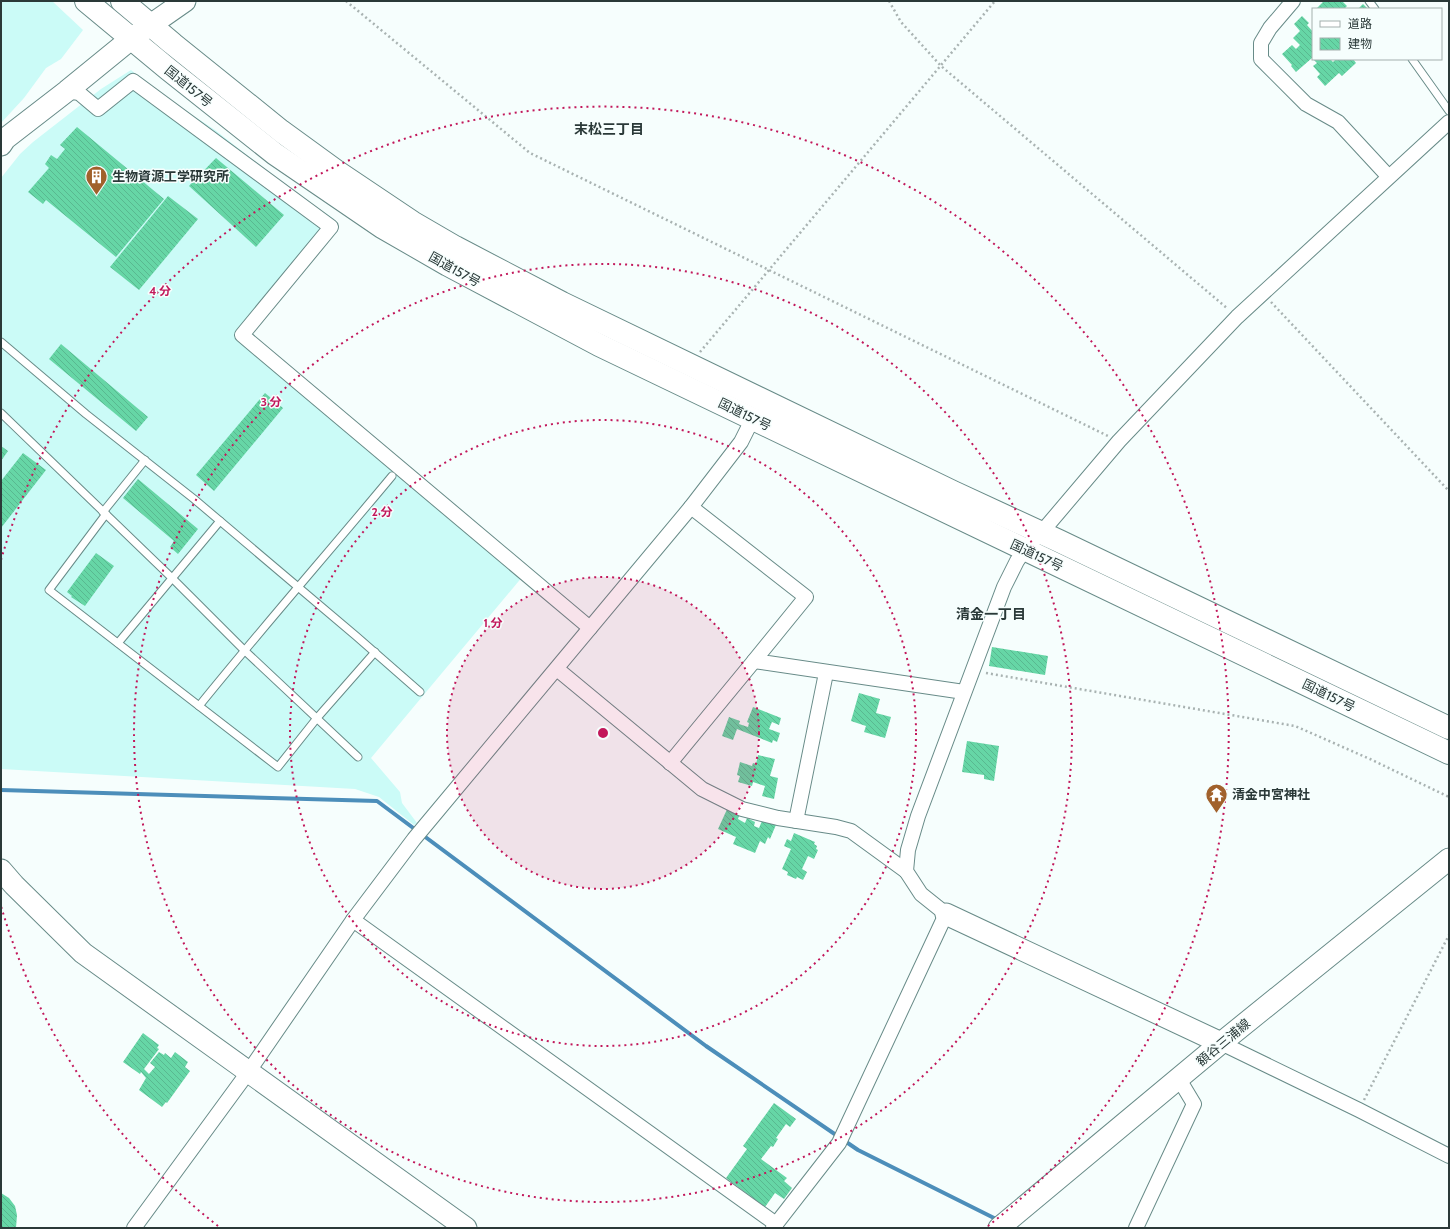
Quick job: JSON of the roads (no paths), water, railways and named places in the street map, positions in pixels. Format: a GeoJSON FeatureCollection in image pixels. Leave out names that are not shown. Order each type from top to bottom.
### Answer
{"type":"FeatureCollection","features":[{"type":"Feature","properties":{"kind":"highway","name":"国道157号"},"geometry":{"type":"LineString","coordinates":[[86,1],[168,69],[275,154],[382,227],[448,265],[592,341],[1449,753]]}},
{"type":"Feature","properties":{"kind":"highway","name":"国道157号"},"geometry":{"type":"LineString","coordinates":[[122,1],[150,26],[282,131],[336,171],[412,222],[466,254],[555,300],[953,492],[1449,728]]}},
{"type":"Feature","properties":{"kind":"street"},"geometry":{"type":"LineString","coordinates":[[1,145],[5,139],[132,38],[186,1]]}},
{"type":"Feature","properties":{"kind":"street"},"geometry":{"type":"LineString","coordinates":[[1292,1],[1270,28],[1261,43],[1262,59],[1306,104],[1338,122],[1388,176]]}},
{"type":"Feature","properties":{"kind":"street"},"geometry":{"type":"LineString","coordinates":[[67,91],[79,93],[98,109],[133,81],[331,227],[242,335],[590,628]]}},
{"type":"Feature","properties":{"kind":"street"},"geometry":{"type":"LineString","coordinates":[[906,871],[908,850],[918,816],[1004,587],[1017,560],[1119,441],[1237,317],[1388,176],[1449,122]]}},
{"type":"Feature","properties":{"kind":"street"},"geometry":{"type":"LineString","coordinates":[[134,1228],[249,1071],[353,920],[414,839],[691,507],[741,442],[753,418]]}},
{"type":"Feature","properties":{"kind":"street"},"geometry":{"type":"LineString","coordinates":[[670,763],[806,597],[691,507]]}},
{"type":"Feature","properties":{"kind":"street"},"geometry":{"type":"LineString","coordinates":[[754,661],[826,673],[964,692]]}},
{"type":"Feature","properties":{"kind":"street"},"geometry":{"type":"LineString","coordinates":[[557,669],[702,790],[742,809],[778,818],[836,827],[851,831],[906,871],[921,894],[946,914],[1221,1043],[1359,1110],[1449,1156]]}},
{"type":"Feature","properties":{"kind":"street"},"geometry":{"type":"LineString","coordinates":[[796,821],[826,673]]}},
{"type":"Feature","properties":{"kind":"street","name":"額谷三浦線"},"geometry":{"type":"LineString","coordinates":[[1006,1222],[1221,1043],[1449,859]]}},
{"type":"Feature","properties":{"kind":"street"},"geometry":{"type":"LineString","coordinates":[[1,870],[14,885],[83,953],[466,1228]]}},
{"type":"Feature","properties":{"kind":"street"},"geometry":{"type":"LineString","coordinates":[[353,920],[774,1226],[842,1137],[946,914]]}},
{"type":"Feature","properties":{"kind":"street"},"geometry":{"type":"LineString","coordinates":[[1136,1228],[1194,1104],[1179,1078]]}},
{"type":"Feature","properties":{"kind":"lane"},"geometry":{"type":"LineString","coordinates":[[1413,60],[1449,111]]}},
{"type":"Feature","properties":{"kind":"lane"},"geometry":{"type":"LineString","coordinates":[[1,342],[86,414],[220,521],[420,692]]}},
{"type":"Feature","properties":{"kind":"lane"},"geometry":{"type":"LineString","coordinates":[[1,413],[172,578],[244,650],[358,757]]}},
{"type":"Feature","properties":{"kind":"lane"},"geometry":{"type":"LineString","coordinates":[[145,460],[104,513],[49,590],[278,767],[317,718],[375,652]]}},
{"type":"Feature","properties":{"kind":"lane"},"geometry":{"type":"LineString","coordinates":[[199,706],[244,650],[392,476]]}},
{"type":"Feature","properties":{"kind":"lane"},"geometry":{"type":"LineString","coordinates":[[118,643],[220,521]]}},
{"type":"Feature","properties":{"kind":"waterway"},"geometry":{"type":"LineString","coordinates":[[1,790],[377,801],[706,1046],[858,1150],[998,1220]]}},
{"type":"Feature","properties":{"kind":"place","name":"生物資源工学研究所"},"geometry":{"type":"Point","coordinates":[96,196]}},
{"type":"Feature","properties":{"kind":"place","name":"清金中宮神社"},"geometry":{"type":"Point","coordinates":[1217,814]}},
{"type":"Feature","properties":{"kind":"district","name":"末松三丁目"},"geometry":{"type":"Point","coordinates":[609,129]}},
{"type":"Feature","properties":{"kind":"district","name":"清金一丁目"},"geometry":{"type":"Point","coordinates":[991,614]}}]}
